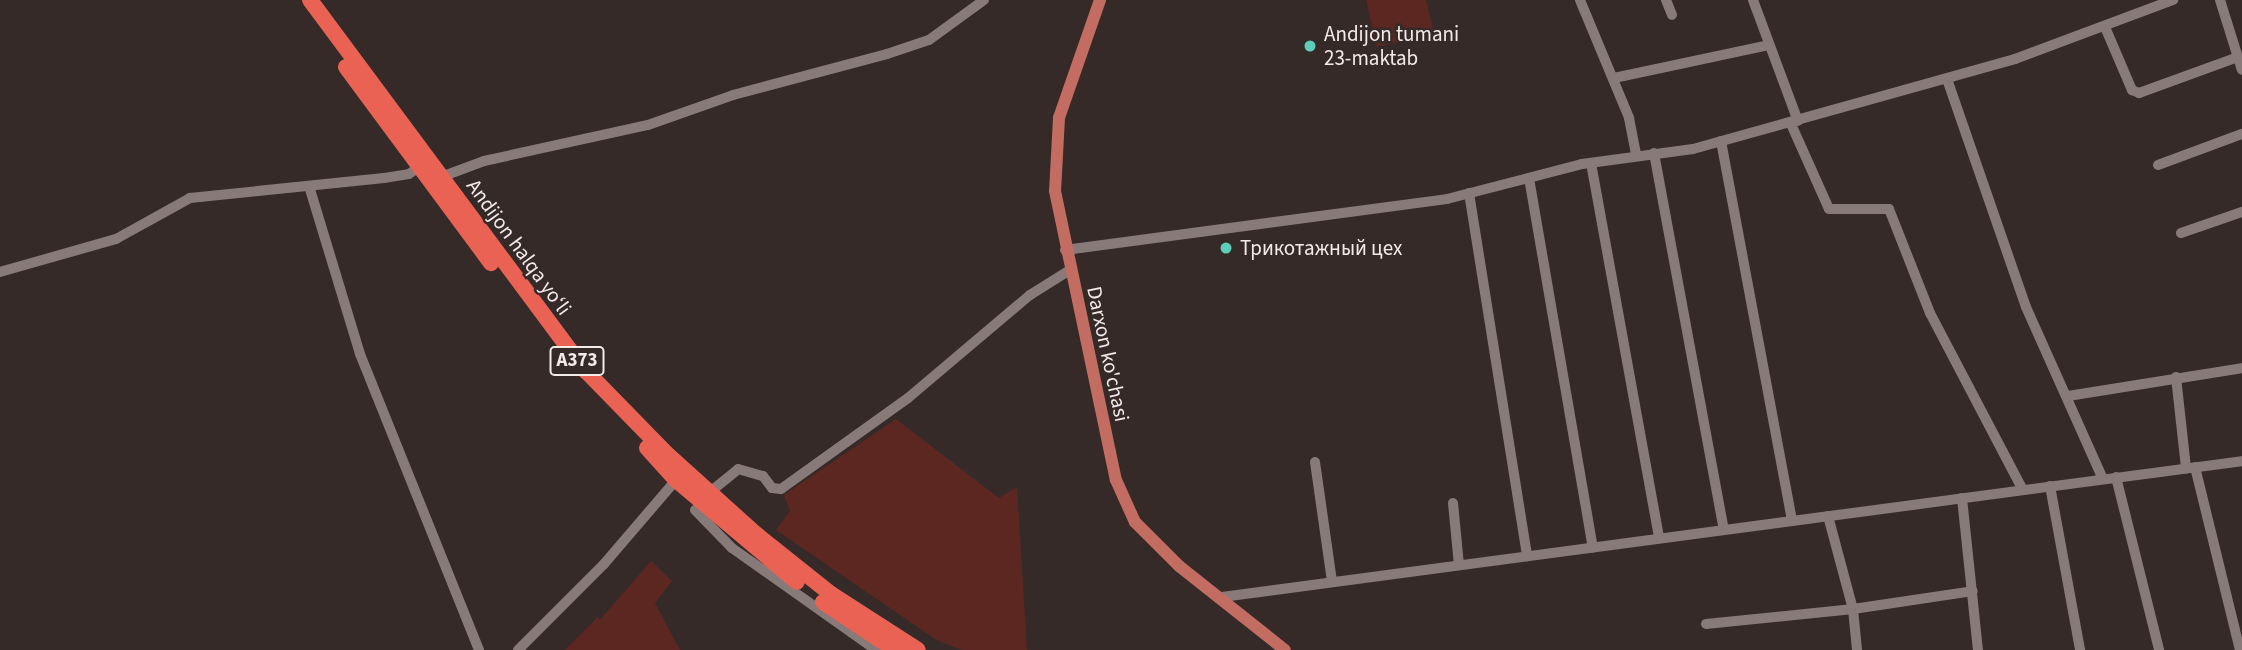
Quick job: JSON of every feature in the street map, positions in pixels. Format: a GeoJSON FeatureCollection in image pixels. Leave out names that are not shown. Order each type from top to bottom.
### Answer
{"type":"FeatureCollection","features":[{"type":"Feature","properties":{"kind":"highway","name":"Andijon halqa yo‘li"},"geometry":{"type":"LineString","coordinates":[[297,0],[571,368],[676,480],[831,594],[918,650]]}},
{"type":"Feature","properties":{"kind":"highway","name":"Andijon halqa yo‘li"},"geometry":{"type":"LineString","coordinates":[[310,0],[586,372],[700,499],[769,561],[895,650]]}},
{"type":"Feature","properties":{"kind":"main road","name":"Darxon ko'chasi"},"geometry":{"type":"LineString","coordinates":[[1100,0],[1068,83],[1054,154],[1065,250],[1116,480],[1135,522],[1179,566],[1222,597],[1285,650]]}},
{"type":"Feature","properties":{"kind":"street"},"geometry":{"type":"LineString","coordinates":[[441,177],[484,161],[648,125],[733,95],[887,54],[929,40],[984,0]]}},
{"type":"Feature","properties":{"kind":"street"},"geometry":{"type":"LineString","coordinates":[[1580,0],[1614,78],[1636,155]]}},
{"type":"Feature","properties":{"kind":"street"},"geometry":{"type":"LineString","coordinates":[[1666,0],[1672,15]]}},
{"type":"Feature","properties":{"kind":"street"},"geometry":{"type":"LineString","coordinates":[[1753,0],[1794,122],[1829,209],[1889,209],[1930,313],[2023,489]]}},
{"type":"Feature","properties":{"kind":"street"},"geometry":{"type":"LineString","coordinates":[[1065,250],[1469,193],[1591,163],[1721,141],[1947,79],[2105,27],[2173,0]]}},
{"type":"Feature","properties":{"kind":"street"},"geometry":{"type":"LineString","coordinates":[[2105,27],[2132,90],[2139,93],[2241,65],[2220,0]]}},
{"type":"Feature","properties":{"kind":"street"},"geometry":{"type":"LineString","coordinates":[[1614,78],[1769,45]]}},
{"type":"Feature","properties":{"kind":"street"},"geometry":{"type":"LineString","coordinates":[[1947,79],[2026,307],[2103,479]]}},
{"type":"Feature","properties":{"kind":"street"},"geometry":{"type":"LineString","coordinates":[[2158,165],[2242,134]]}},
{"type":"Feature","properties":{"kind":"street"},"geometry":{"type":"LineString","coordinates":[[1721,141],[1792,520]]}},
{"type":"Feature","properties":{"kind":"street"},"geometry":{"type":"LineString","coordinates":[[1654,152],[1724,530]]}},
{"type":"Feature","properties":{"kind":"street"},"geometry":{"type":"LineString","coordinates":[[1591,163],[1659,538]]}},
{"type":"Feature","properties":{"kind":"street"},"geometry":{"type":"LineString","coordinates":[[0,272],[116,239],[190,198],[408,174],[419,167]]}},
{"type":"Feature","properties":{"kind":"street"},"geometry":{"type":"LineString","coordinates":[[1529,178],[1593,547]]}},
{"type":"Feature","properties":{"kind":"street"},"geometry":{"type":"LineString","coordinates":[[309,186],[360,354],[479,650]]}},
{"type":"Feature","properties":{"kind":"street"},"geometry":{"type":"LineString","coordinates":[[1469,193],[1527,556]]}},
{"type":"Feature","properties":{"kind":"street"},"geometry":{"type":"LineString","coordinates":[[2181,233],[2242,212]]}},
{"type":"Feature","properties":{"kind":"street"},"geometry":{"type":"LineString","coordinates":[[876,650],[732,548],[700,499],[738,469],[763,476],[772,488],[781,489],[908,398],[1030,295],[1070,270]]}},
{"type":"Feature","properties":{"kind":"street"},"geometry":{"type":"LineString","coordinates":[[2068,396],[2242,368]]}},
{"type":"Feature","properties":{"kind":"street"},"geometry":{"type":"LineString","coordinates":[[2176,377],[2191,468],[2240,650]]}},
{"type":"Feature","properties":{"kind":"street"},"geometry":{"type":"LineString","coordinates":[[1315,462],[1332,582]]}},
{"type":"Feature","properties":{"kind":"street"},"geometry":{"type":"LineString","coordinates":[[1222,597],[2023,489],[2241,464]]}},
{"type":"Feature","properties":{"kind":"street"},"geometry":{"type":"LineString","coordinates":[[2116,477],[2159,650]]}},
{"type":"Feature","properties":{"kind":"street"},"geometry":{"type":"LineString","coordinates":[[518,650],[588,582],[676,480]]}},
{"type":"Feature","properties":{"kind":"street"},"geometry":{"type":"LineString","coordinates":[[2050,486],[2080,650]]}},
{"type":"Feature","properties":{"kind":"street"},"geometry":{"type":"LineString","coordinates":[[1962,498],[1978,650]]}},
{"type":"Feature","properties":{"kind":"street"},"geometry":{"type":"LineString","coordinates":[[1453,503],[1460,565]]}},
{"type":"Feature","properties":{"kind":"street"},"geometry":{"type":"LineString","coordinates":[[1828,516],[1853,609],[1857,650]]}},
{"type":"Feature","properties":{"kind":"street"},"geometry":{"type":"LineString","coordinates":[[1706,624],[1853,609],[1972,591]]}},
{"type":"Feature","properties":{"kind":"shaded area"},"geometry":{"type":"Polygon","coordinates":[[[1366,0],[1426,0],[1434,33],[1377,47],[1366,0]]]}},
{"type":"Feature","properties":{"kind":"shaded area"},"geometry":{"type":"Polygon","coordinates":[[[896,419],[999,498],[1017,487],[1027,650],[961,650],[935,639],[776,530],[790,511],[784,495],[896,419]]]}},
{"type":"Feature","properties":{"kind":"shaded area"},"geometry":{"type":"Polygon","coordinates":[[[651,561],[672,581],[655,603],[680,650],[565,650],[598,617],[600,620],[651,561]]]}},
{"type":"Feature","properties":{"kind":"place","name":"Andijon tumani 23-maktab"},"geometry":{"type":"Point","coordinates":[1310,46]}},
{"type":"Feature","properties":{"kind":"place","name":"Трикотажный цех"},"geometry":{"type":"Point","coordinates":[1226,248]}}]}
